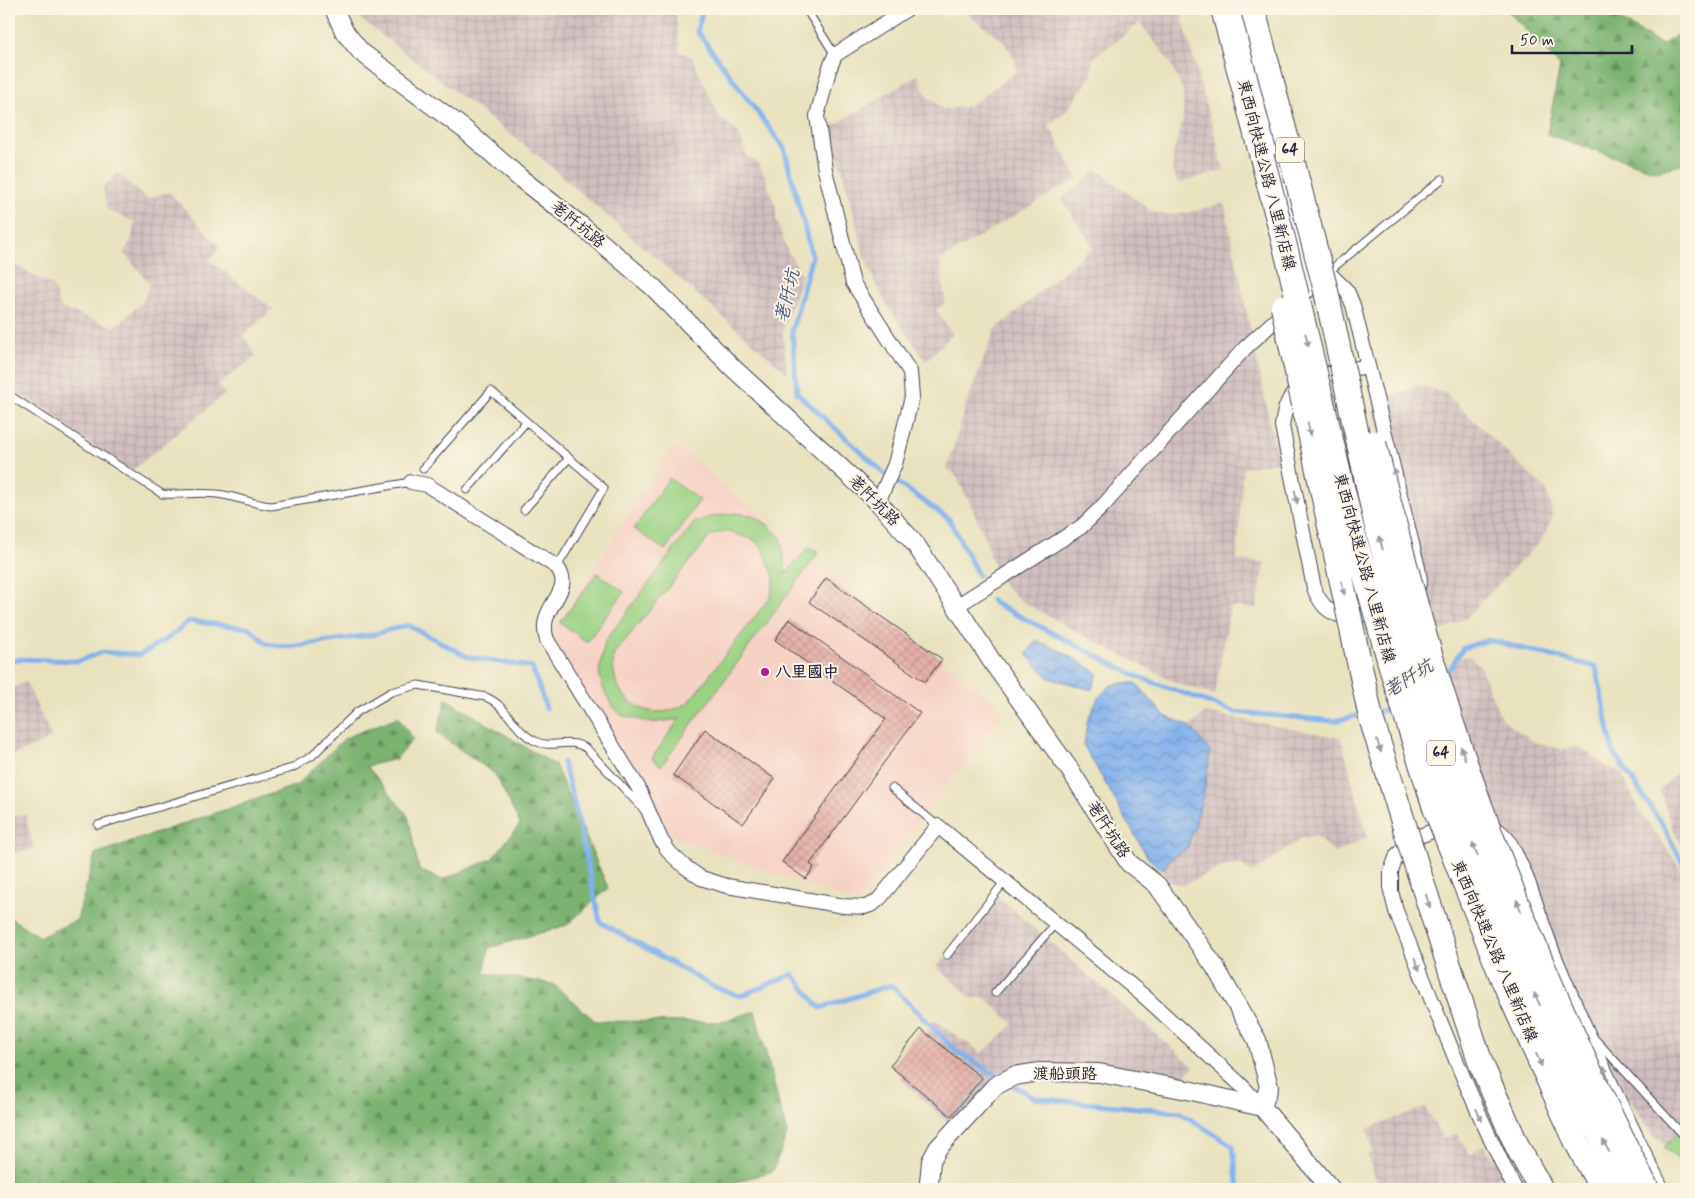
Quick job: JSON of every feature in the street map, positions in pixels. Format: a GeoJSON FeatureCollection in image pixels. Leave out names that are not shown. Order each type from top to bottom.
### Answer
{"type":"FeatureCollection","features":[{"type":"Feature","properties":{"kind":"highway","name":"東西向快速公路 八里新店線"},"geometry":{"type":"LineString","coordinates":[[1223,9],[1287,254],[1352,529],[1394,677],[1435,808],[1502,977],[1577,1143],[1602,1189]]}},
{"type":"Feature","properties":{"kind":"highway","name":"東西向快速公路 八里新店線"},"geometry":{"type":"LineString","coordinates":[[1253,9],[1321,283],[1376,523],[1415,671],[1457,803],[1522,966],[1598,1131],[1629,1189]]}},
{"type":"Feature","properties":{"kind":"highway"},"geometry":{"type":"LineString","coordinates":[[1262,157],[1277,274],[1371,718],[1481,1064],[1518,1148],[1541,1189]]}},
{"type":"Feature","properties":{"kind":"highway"},"geometry":{"type":"LineString","coordinates":[[1321,283],[1372,434],[1434,666],[1479,800],[1541,961],[1614,1124],[1647,1189]]}},
{"type":"Feature","properties":{"kind":"street","name":"荖阡坑路"},"geometry":{"type":"LineString","coordinates":[[334,9],[344,31],[361,52],[464,129],[520,178],[584,228],[646,281],[732,368],[882,494],[993,663],[1070,770],[1129,863],[1156,885],[1215,967],[1257,1040],[1269,1087],[1262,1107]]}},
{"type":"Feature","properties":{"kind":"street"},"geometry":{"type":"LineString","coordinates":[[882,494],[894,467],[912,397],[910,372],[853,283],[825,170],[817,116],[829,70],[835,55],[907,9]]}},
{"type":"Feature","properties":{"kind":"street"},"geometry":{"type":"LineString","coordinates":[[1238,9],[1321,283]]}},
{"type":"Feature","properties":{"kind":"street"},"geometry":{"type":"LineString","coordinates":[[1321,283],[1347,291],[1353,305],[1418,568],[1420,580],[1417,591],[1403,605],[1346,617],[1336,615],[1326,609],[1318,599],[1314,588],[1282,426],[1286,408],[1294,392],[1307,381],[1323,375],[1368,366]]}},
{"type":"Feature","properties":{"kind":"street"},"geometry":{"type":"LineString","coordinates":[[955,607],[1081,526],[1101,508],[1245,348],[1321,283]]}},
{"type":"Feature","properties":{"kind":"street"},"geometry":{"type":"LineString","coordinates":[[411,482],[427,485],[557,567],[563,581],[561,589],[546,614],[544,632],[547,640],[638,787],[654,820],[661,840],[670,853],[684,866],[701,878],[726,886],[844,906],[865,907],[873,904],[880,898],[938,826],[1152,1002],[1241,1085],[1331,1189]]}},
{"type":"Feature","properties":{"kind":"street"},"geometry":{"type":"LineString","coordinates":[[1386,610],[1407,685],[1453,824]]}},
{"type":"Feature","properties":{"kind":"street"},"geometry":{"type":"LineString","coordinates":[[1515,1189],[1497,1155],[1468,1089],[1396,911],[1391,891],[1391,871],[1397,855],[1414,838],[1453,824],[1473,821],[1492,827],[1505,836],[1523,869],[1554,954],[1626,1118],[1662,1189]]}},
{"type":"Feature","properties":{"kind":"street","name":"渡船頭路"},"geometry":{"type":"LineString","coordinates":[[930,1189],[931,1161],[938,1148],[994,1086],[1014,1076],[1040,1072],[1098,1073],[1262,1107]]}},
{"type":"Feature","properties":{"kind":"lane"},"geometry":{"type":"LineString","coordinates":[[806,9],[835,55]]}},
{"type":"Feature","properties":{"kind":"lane"},"geometry":{"type":"LineString","coordinates":[[1321,283],[1442,179]]}},
{"type":"Feature","properties":{"kind":"lane"},"geometry":{"type":"LineString","coordinates":[[423,469],[491,392],[604,488],[557,567]]}},
{"type":"Feature","properties":{"kind":"lane"},"geometry":{"type":"LineString","coordinates":[[9,395],[162,494],[218,494],[271,506],[411,482]]}},
{"type":"Feature","properties":{"kind":"lane"},"geometry":{"type":"LineString","coordinates":[[467,490],[526,422]]}},
{"type":"Feature","properties":{"kind":"lane"},"geometry":{"type":"LineString","coordinates":[[524,510],[569,458]]}},
{"type":"Feature","properties":{"kind":"lane"},"geometry":{"type":"LineString","coordinates":[[98,825],[292,768],[312,756],[357,712],[391,692],[418,685],[495,700],[528,737],[541,744],[550,745],[574,742],[581,744],[654,820]]}},
{"type":"Feature","properties":{"kind":"lane"},"geometry":{"type":"LineString","coordinates":[[892,788],[938,826]]}},
{"type":"Feature","properties":{"kind":"lane"},"geometry":{"type":"LineString","coordinates":[[947,954],[1006,882]]}},
{"type":"Feature","properties":{"kind":"lane"},"geometry":{"type":"LineString","coordinates":[[995,993],[1056,923]]}},
{"type":"Feature","properties":{"kind":"lane"},"geometry":{"type":"LineString","coordinates":[[1588,1031],[1686,1138]]}},
{"type":"Feature","properties":{"kind":"shaded area"},"geometry":{"type":"Polygon","coordinates":[[[353,9],[675,9],[680,52],[692,57],[718,115],[739,133],[746,155],[758,163],[764,174],[776,208],[776,218],[786,248],[802,276],[784,325],[783,335],[787,373],[541,158],[361,19],[353,9]]]}},
{"type":"Feature","properties":{"kind":"shaded area"},"geometry":{"type":"Polygon","coordinates":[[[961,9],[1180,9],[1224,170],[1178,183],[1172,170],[1174,150],[1183,120],[1183,91],[1170,62],[1140,23],[1093,58],[1092,75],[1067,110],[1049,125],[1077,178],[940,260],[945,303],[936,310],[953,334],[926,361],[890,310],[876,285],[864,255],[844,176],[828,129],[918,75],[926,95],[943,109],[969,106],[1016,72],[1015,59],[1003,41],[961,9]]]}},
{"type":"Feature","properties":{"kind":"shaded area"},"geometry":{"type":"Polygon","coordinates":[[[1097,170],[1153,212],[1166,215],[1187,213],[1224,203],[1278,462],[1243,468],[1237,560],[1265,562],[1257,608],[1230,607],[1215,695],[1179,684],[1084,636],[1020,600],[1005,586],[996,574],[986,540],[968,499],[954,473],[947,469],[967,402],[995,330],[1093,247],[1062,199],[1097,170]]]}},
{"type":"Feature","properties":{"kind":"shaded area"},"geometry":{"type":"Polygon","coordinates":[[[118,173],[146,199],[169,192],[220,247],[209,260],[273,309],[243,335],[256,356],[218,384],[225,394],[129,473],[42,407],[9,389],[9,262],[53,286],[61,308],[114,327],[143,302],[150,284],[124,253],[131,240],[135,222],[107,210],[103,187],[118,173]]]}},
{"type":"Feature","properties":{"kind":"shaded area"},"geometry":{"type":"Polygon","coordinates":[[[1417,385],[1444,392],[1546,490],[1551,506],[1552,519],[1542,539],[1467,617],[1431,637],[1374,411],[1385,399],[1417,385]]]}},
{"type":"Feature","properties":{"kind":"shaded area","name":"八里國中"},"geometry":{"type":"Polygon","coordinates":[[[674,445],[1004,711],[857,904],[671,836],[551,634],[674,445]]]}},
{"type":"Feature","properties":{"kind":"shaded area"},"geometry":{"type":"Polygon","coordinates":[[[1470,656],[1480,666],[1501,718],[1514,728],[1536,743],[1562,749],[1577,747],[1589,753],[1605,766],[1621,772],[1640,812],[1686,876],[1686,1159],[1675,1149],[1656,1139],[1596,1049],[1489,796],[1444,677],[1447,669],[1462,657],[1470,656]]]}},
{"type":"Feature","properties":{"kind":"shaded area"},"geometry":{"type":"Polygon","coordinates":[[[26,682],[52,738],[9,757],[9,690],[26,682]]]}},
{"type":"Feature","properties":{"kind":"shaded area"},"geometry":{"type":"Polygon","coordinates":[[[1206,713],[1341,738],[1367,837],[1335,853],[1316,836],[1303,837],[1252,873],[1242,864],[1224,866],[1183,885],[1168,882],[1162,870],[1171,859],[1187,848],[1196,823],[1206,781],[1210,752],[1190,726],[1206,713]]]}},
{"type":"Feature","properties":{"kind":"shaded area"},"geometry":{"type":"Polygon","coordinates":[[[1686,764],[1686,852],[1673,829],[1660,790],[1686,764]]]}},
{"type":"Feature","properties":{"kind":"shaded area"},"geometry":{"type":"Polygon","coordinates":[[[25,815],[34,849],[9,854],[9,816],[25,815]]]}},
{"type":"Feature","properties":{"kind":"shaded area"},"geometry":{"type":"Polygon","coordinates":[[[998,897],[1194,1067],[1178,1082],[1028,1062],[1020,1064],[1009,1071],[951,1125],[900,1078],[934,1020],[982,1053],[1014,1024],[984,997],[973,999],[937,967],[998,897]]]}},
{"type":"Feature","properties":{"kind":"shaded area"},"geometry":{"type":"Polygon","coordinates":[[[1425,1107],[1443,1139],[1458,1134],[1470,1155],[1483,1145],[1503,1172],[1485,1189],[1380,1189],[1367,1156],[1373,1152],[1367,1129],[1425,1107]]]}},
{"type":"Feature","properties":{"kind":"green space"},"geometry":{"type":"Polygon","coordinates":[[[1506,9],[1602,9],[1662,45],[1686,29],[1686,164],[1656,171],[1547,134],[1560,66],[1506,9]]]}},
{"type":"Feature","properties":{"kind":"green space"},"geometry":{"type":"Polygon","coordinates":[[[669,478],[700,500],[665,550],[634,529],[669,478]]]}},
{"type":"Feature","properties":{"kind":"green space"},"geometry":{"type":"Polygon","coordinates":[[[734,513],[751,515],[767,524],[781,538],[786,574],[809,547],[819,552],[661,766],[652,758],[679,719],[651,723],[621,715],[611,704],[603,688],[599,672],[605,641],[694,523],[706,518],[734,513]],[[725,531],[711,535],[614,654],[614,675],[618,685],[622,694],[637,707],[658,712],[688,703],[771,596],[774,577],[762,547],[752,539],[725,531]]]}},
{"type":"Feature","properties":{"kind":"green space"},"geometry":{"type":"Polygon","coordinates":[[[597,573],[624,592],[587,642],[560,623],[597,573]]]}},
{"type":"Feature","properties":{"kind":"green space"},"geometry":{"type":"Polygon","coordinates":[[[446,699],[555,765],[608,888],[567,925],[489,948],[484,973],[553,984],[595,1021],[720,1022],[755,1011],[787,1134],[773,1171],[711,1189],[617,1189],[574,1185],[572,1189],[9,1189],[9,917],[40,937],[77,920],[95,854],[297,785],[345,738],[398,717],[413,739],[396,759],[367,766],[408,816],[419,870],[442,880],[492,859],[520,824],[495,774],[437,733],[446,699]]]}},
{"type":"Feature","properties":{"kind":"green space"},"geometry":{"type":"Polygon","coordinates":[[[1686,1126],[1686,1166],[1664,1147],[1686,1126]]]}},
{"type":"Feature","properties":{"kind":"water"},"geometry":{"type":"Polygon","coordinates":[[[1036,640],[1063,652],[1098,673],[1092,690],[1049,678],[1026,655],[1036,640]]]}},
{"type":"Feature","properties":{"kind":"water"},"geometry":{"type":"Polygon","coordinates":[[[1136,683],[1165,716],[1190,726],[1210,752],[1206,781],[1196,823],[1187,848],[1171,859],[1162,870],[1148,858],[1084,746],[1087,722],[1098,698],[1111,685],[1136,683]]]}},
{"type":"Feature","properties":{"kind":"building"},"geometry":{"type":"Polygon","coordinates":[[[826,578],[942,659],[925,682],[809,602],[826,578]]]}},
{"type":"Feature","properties":{"kind":"building"},"geometry":{"type":"Polygon","coordinates":[[[789,619],[920,713],[810,864],[814,867],[806,879],[782,862],[886,719],[775,640],[789,619]]]}},
{"type":"Feature","properties":{"kind":"building"},"geometry":{"type":"Polygon","coordinates":[[[705,729],[775,779],[743,824],[673,775],[705,729]]]}},
{"type":"Feature","properties":{"kind":"building"},"geometry":{"type":"Polygon","coordinates":[[[921,1029],[982,1078],[951,1116],[890,1066],[921,1029]]]}},
{"type":"Feature","properties":{"kind":"waterway","name":"荖阡坑"},"geometry":{"type":"LineString","coordinates":[[703,9],[697,31],[784,148],[812,256],[792,330],[797,393],[885,474],[949,519],[978,575]]}},
{"type":"Feature","properties":{"kind":"waterway","name":"荖阡坑"},"geometry":{"type":"LineString","coordinates":[[992,600],[994,603],[1136,676],[1235,712],[1334,721],[1365,714]]}},
{"type":"Feature","properties":{"kind":"waterway"},"geometry":{"type":"LineString","coordinates":[[9,663],[19,659],[79,661],[102,652],[140,655],[170,637],[189,621],[249,628],[267,644],[289,647],[371,635],[408,625],[468,657],[532,667],[546,708]]}},
{"type":"Feature","properties":{"kind":"waterway","name":"荖阡坑"},"geometry":{"type":"LineString","coordinates":[[1443,674],[1449,670],[1463,648],[1489,640],[1596,667],[1613,751],[1662,824],[1686,869]]}},
{"type":"Feature","properties":{"kind":"waterway","name":"荖阡坑"},"geometry":{"type":"LineString","coordinates":[[1376,712],[1390,709],[1396,705]]}},
{"type":"Feature","properties":{"kind":"waterway"},"geometry":{"type":"LineString","coordinates":[[563,762],[576,810],[600,922],[712,986],[740,996],[793,974],[820,1008],[891,985],[955,1050],[1002,1079]]}},
{"type":"Feature","properties":{"kind":"waterway"},"geometry":{"type":"LineString","coordinates":[[1009,1083],[1035,1098],[1179,1112],[1233,1146],[1238,1189]]}},
{"type":"Feature","properties":{"kind":"place","name":"八里國中"},"geometry":{"type":"Point","coordinates":[765,672]}}]}
